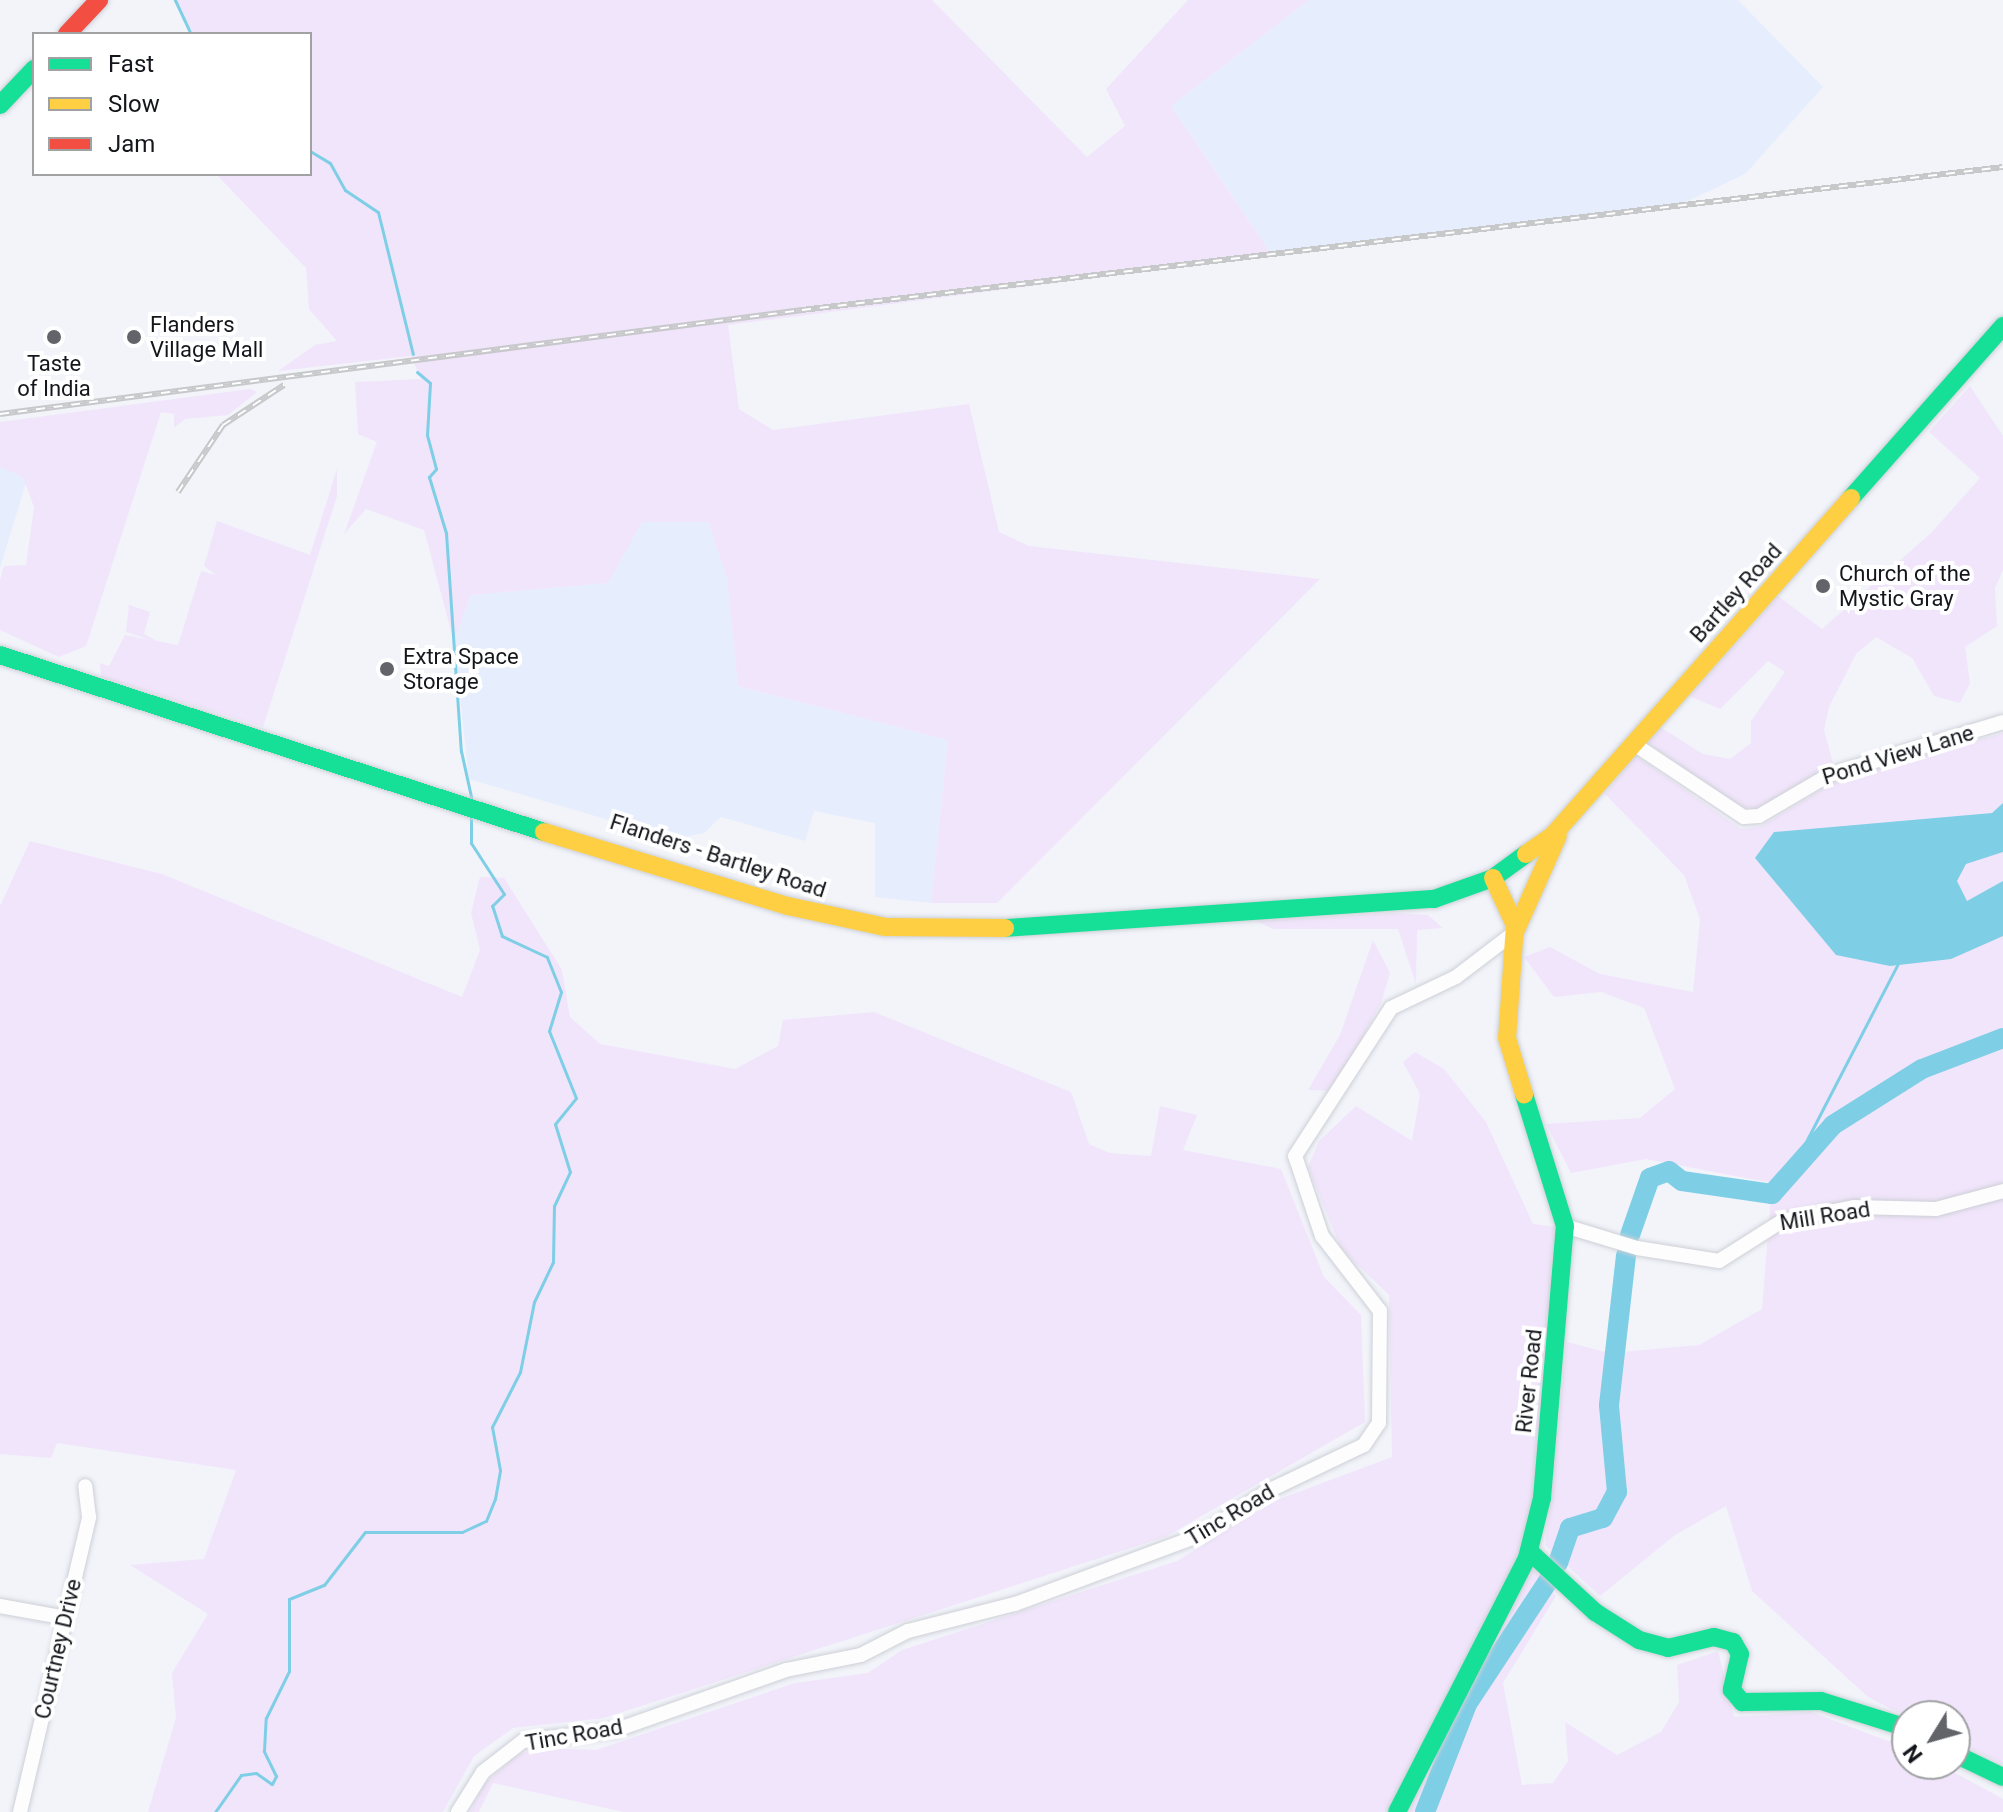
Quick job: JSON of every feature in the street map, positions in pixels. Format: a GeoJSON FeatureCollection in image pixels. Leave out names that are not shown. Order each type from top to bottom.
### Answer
{"type":"FeatureCollection","features":[{"type":"Feature","properties":{"kind":"main road"},"geometry":{"type":"LineString","coordinates":[[69,32],[99,0]]}},
{"type":"Feature","properties":{"kind":"main road"},"geometry":{"type":"LineString","coordinates":[[0,105],[32,71]]}},
{"type":"Feature","properties":{"kind":"main road","name":"Bartley Road"},"geometry":{"type":"LineString","coordinates":[[1493,878],[1567,821],[2003,326]]}},
{"type":"Feature","properties":{"kind":"main road","name":"Flanders - Bartley Road"},"geometry":{"type":"LineString","coordinates":[[0,655],[745,894],[885,927],[1046,928],[1402,904],[1493,878]]}},
{"type":"Feature","properties":{"kind":"main road","name":"River Road"},"geometry":{"type":"LineString","coordinates":[[1397,1812],[1529,1551],[1542,1498],[1565,1226],[1507,1038],[1515,932],[1567,821]]}},
{"type":"Feature","properties":{"kind":"main road","name":"River Road"},"geometry":{"type":"LineString","coordinates":[[1493,878],[1515,932]]}},
{"type":"Feature","properties":{"kind":"main road"},"geometry":{"type":"LineString","coordinates":[[1529,1551],[1546,1563],[1585,1602],[1654,1646],[1730,1640],[1739,1651],[1732,1687],[1742,1702],[1821,1701],[1891,1723]]}},
{"type":"Feature","properties":{"kind":"main road"},"geometry":{"type":"LineString","coordinates":[[1971,1762],[2003,1777]]}},
{"type":"Feature","properties":{"kind":"street","name":"Pond View Lane"},"geometry":{"type":"LineString","coordinates":[[1634,744],[1744,817],[1759,816],[1829,775],[2003,722]]}},
{"type":"Feature","properties":{"kind":"street","name":"Tinc Road"},"geometry":{"type":"LineString","coordinates":[[458,1812],[483,1772],[523,1741],[616,1730],[786,1670],[861,1655],[908,1631],[1015,1604],[1201,1535],[1268,1491],[1364,1445],[1379,1423],[1380,1311],[1322,1236],[1295,1156],[1391,1008],[1456,977],[1515,932]]}},
{"type":"Feature","properties":{"kind":"street","name":"Mill Road"},"geometry":{"type":"LineString","coordinates":[[1565,1226],[1637,1248],[1719,1261],[1782,1221],[1854,1207],[1936,1209],[2003,1191]]}},
{"type":"Feature","properties":{"kind":"street","name":"Courtney Drive"},"geometry":{"type":"LineString","coordinates":[[20,1812],[89,1517],[85,1486]]}},
{"type":"Feature","properties":{"kind":"street"},"geometry":{"type":"LineString","coordinates":[[0,1606],[66,1618]]}},
{"type":"Feature","properties":{"kind":"shaded area"},"geometry":{"type":"Polygon","coordinates":[[[173,0],[932,0],[1087,157],[1125,126],[1106,89],[1188,0],[1309,0],[1171,106],[1272,255],[728,325],[739,409],[773,430],[969,404],[999,532],[1029,546],[1320,579],[997,903],[931,903],[948,740],[738,686],[727,578],[708,522],[642,522],[608,583],[471,595],[454,642],[424,530],[366,509],[344,534],[377,442],[358,434],[355,382],[421,379],[411,356],[278,371],[315,345],[337,341],[309,309],[306,268],[218,176],[312,176],[312,32],[193,32],[173,0]]]}},
{"type":"Feature","properties":{"kind":"shaded area"},"geometry":{"type":"Polygon","coordinates":[[[1309,0],[1738,0],[1823,87],[1745,174],[1673,208],[1272,255],[1171,106],[1309,0]]]}},
{"type":"Feature","properties":{"kind":"shaded area"},"geometry":{"type":"Polygon","coordinates":[[[1970,386],[2003,436],[2003,570],[1995,588],[1997,626],[1965,647],[1970,683],[1960,703],[1934,696],[1912,658],[1876,637],[1856,654],[1829,707],[1824,730],[1833,763],[1758,810],[1733,805],[1646,741],[1660,727],[1703,754],[1730,759],[1751,743],[1751,721],[1785,672],[1768,661],[1720,709],[1689,696],[1778,596],[1822,629],[1931,533],[1980,478],[1929,432],[1970,386]]]}},
{"type":"Feature","properties":{"kind":"shaded area"},"geometry":{"type":"Polygon","coordinates":[[[250,389],[257,392],[228,415],[185,419],[174,428],[174,414],[161,412],[86,646],[59,657],[0,630],[0,580],[4,566],[26,565],[34,507],[23,477],[0,467],[0,422],[250,389]]]}},
{"type":"Feature","properties":{"kind":"shaded area"},"geometry":{"type":"Polygon","coordinates":[[[46,417],[0,568],[0,422],[46,417]]]}},
{"type":"Feature","properties":{"kind":"shaded area"},"geometry":{"type":"Polygon","coordinates":[[[337,469],[337,496],[263,727],[101,677],[100,663],[109,666],[125,635],[178,645],[201,571],[216,575],[204,566],[217,521],[310,555],[337,469]]]}},
{"type":"Feature","properties":{"kind":"shaded area"},"geometry":{"type":"Polygon","coordinates":[[[642,521],[708,522],[727,578],[738,686],[948,740],[931,903],[875,897],[875,823],[814,811],[805,841],[721,817],[704,833],[674,839],[469,779],[454,642],[471,595],[607,583],[642,521]]]}},
{"type":"Feature","properties":{"kind":"shaded area"},"geometry":{"type":"Polygon","coordinates":[[[129,605],[150,612],[144,634],[160,643],[126,632],[129,605]]]}},
{"type":"Feature","properties":{"kind":"shaded area"},"geometry":{"type":"Polygon","coordinates":[[[2003,733],[2003,1764],[1971,1749],[1971,1700],[1891,1700],[1891,1709],[1868,1697],[1752,1591],[1726,1506],[1675,1535],[1600,1596],[1545,1545],[1567,1342],[1609,1353],[1699,1345],[1762,1309],[1772,1183],[1646,1159],[1571,1173],[1546,1124],[1640,1118],[1675,1089],[1644,1008],[1601,992],[1554,997],[1524,957],[1550,947],[1600,974],[1693,992],[1700,919],[1684,875],[1605,794],[1635,755],[1741,829],[1761,826],[1841,778],[2003,733]]]}},
{"type":"Feature","properties":{"kind":"shaded area"},"geometry":{"type":"Polygon","coordinates":[[[30,841],[162,874],[462,997],[480,950],[471,913],[480,877],[504,878],[562,970],[570,1017],[600,1044],[735,1069],[778,1046],[783,1020],[874,1012],[1071,1092],[1089,1144],[1110,1153],[1151,1156],[1160,1106],[1197,1115],[1183,1150],[1281,1169],[1324,1277],[1361,1315],[1365,1422],[1165,1537],[604,1718],[513,1728],[474,1756],[443,1812],[148,1812],[176,1718],[172,1673],[208,1614],[130,1565],[204,1559],[236,1470],[57,1443],[51,1458],[0,1454],[0,906],[30,841]]]}},
{"type":"Feature","properties":{"kind":"shaded area"},"geometry":{"type":"Polygon","coordinates":[[[1396,913],[1428,915],[1443,928],[1417,930],[1416,984],[1398,929],[1273,929],[1256,921],[1396,913]]]}},
{"type":"Feature","properties":{"kind":"shaded area"},"geometry":{"type":"Polygon","coordinates":[[[1373,940],[1390,973],[1381,1003],[1333,1091],[1308,1090],[1340,1035],[1373,940]]]}},
{"type":"Feature","properties":{"kind":"shaded area"},"geometry":{"type":"Polygon","coordinates":[[[1415,1052],[1444,1069],[1486,1122],[1533,1224],[1557,1227],[1535,1506],[1524,1547],[1388,1812],[623,1812],[493,1783],[479,1812],[470,1812],[484,1784],[517,1755],[539,1748],[596,1750],[795,1683],[868,1673],[902,1650],[1177,1561],[1274,1501],[1392,1457],[1389,1295],[1341,1249],[1308,1167],[1319,1141],[1356,1106],[1412,1141],[1420,1094],[1403,1062],[1415,1052]]]}},
{"type":"Feature","properties":{"kind":"shaded area"},"geometry":{"type":"Polygon","coordinates":[[[1531,1566],[1556,1596],[1503,1683],[1522,1785],[1553,1783],[1568,1761],[1565,1722],[1617,1755],[1661,1732],[1679,1702],[1677,1665],[1718,1651],[1734,1717],[1811,1712],[1891,1742],[1891,1780],[1968,1780],[2003,1799],[2003,1812],[1405,1812],[1531,1566]]]}},
{"type":"Feature","properties":{"kind":"water"},"geometry":{"type":"Polygon","coordinates":[[[2003,803],[2003,852],[1966,864],[1957,881],[1967,901],[2003,881],[2003,936],[1951,959],[1890,966],[1836,955],[1755,858],[1774,832],[1992,813],[2003,803]]]}},
{"type":"Feature","properties":{"kind":"waterway"},"geometry":{"type":"LineString","coordinates":[[175,0],[190,32]]}},
{"type":"Feature","properties":{"kind":"waterway"},"geometry":{"type":"LineString","coordinates":[[312,152],[330,163],[345,190],[378,212],[413,354]]}},
{"type":"Feature","properties":{"kind":"waterway"},"geometry":{"type":"LineString","coordinates":[[417,372],[430,383],[427,435],[436,469],[429,477],[446,533],[461,751],[472,801]]}},
{"type":"Feature","properties":{"kind":"waterway"},"geometry":{"type":"LineString","coordinates":[[215,1812],[241,1775],[256,1773],[272,1784],[276,1776],[264,1751],[266,1718],[289,1671],[289,1599],[324,1585],[365,1532],[462,1532],[486,1521],[495,1499],[500,1470],[492,1427],[520,1372],[534,1302],[553,1262],[554,1206],[570,1172],[555,1124],[576,1098],[549,1031],[561,992],[547,957],[502,936],[492,906],[504,894],[471,843],[471,815]]}},
{"type":"Feature","properties":{"kind":"waterway"},"geometry":{"type":"LineString","coordinates":[[1795,1163],[1897,965]]}},
{"type":"Feature","properties":{"kind":"waterway"},"geometry":{"type":"LineString","coordinates":[[1630,1235],[1650,1178],[1669,1171],[1682,1181],[1772,1194],[1833,1125],[1922,1069],[2003,1038]]}},
{"type":"Feature","properties":{"kind":"waterway"},"geometry":{"type":"LineString","coordinates":[[1558,1563],[1570,1528],[1603,1518],[1617,1492],[1609,1405],[1626,1255]]}},
{"type":"Feature","properties":{"kind":"waterway"},"geometry":{"type":"LineString","coordinates":[[1425,1812],[1467,1704],[1550,1578]]}},
{"type":"Feature","properties":{"kind":"railway"},"geometry":{"type":"LineString","coordinates":[[0,414],[802,310],[2003,167]]}},
{"type":"Feature","properties":{"kind":"railway"},"geometry":{"type":"LineString","coordinates":[[178,492],[223,425],[284,385]]}},
{"type":"Feature","properties":{"kind":"traffic: fast"},"geometry":{"type":"LineString","coordinates":[[0,105],[32,71]]}},
{"type":"Feature","properties":{"kind":"traffic: fast"},"geometry":{"type":"LineString","coordinates":[[1851,498],[2003,326]]}},
{"type":"Feature","properties":{"kind":"traffic: fast"},"geometry":{"type":"LineString","coordinates":[[0,655],[544,832]]}},
{"type":"Feature","properties":{"kind":"traffic: fast"},"geometry":{"type":"LineString","coordinates":[[1005,928],[1434,899],[1493,878],[1526,854]]}},
{"type":"Feature","properties":{"kind":"traffic: fast"},"geometry":{"type":"LineString","coordinates":[[1397,1812],[1527,1558],[1542,1498],[1565,1226],[1524,1094]]}},
{"type":"Feature","properties":{"kind":"traffic: fast"},"geometry":{"type":"LineString","coordinates":[[1529,1551],[1595,1612],[1639,1640],[1668,1648],[1714,1637],[1733,1642],[1740,1654],[1732,1690],[1742,1702],[1821,1701],[1891,1723]]}},
{"type":"Feature","properties":{"kind":"traffic: fast"},"geometry":{"type":"LineString","coordinates":[[1971,1762],[2003,1777]]}},
{"type":"Feature","properties":{"kind":"traffic: slow"},"geometry":{"type":"LineString","coordinates":[[1526,854],[1553,835],[1851,498]]}},
{"type":"Feature","properties":{"kind":"traffic: slow"},"geometry":{"type":"LineString","coordinates":[[544,832],[788,906],[885,927],[1005,928]]}},
{"type":"Feature","properties":{"kind":"traffic: slow"},"geometry":{"type":"LineString","coordinates":[[1515,932],[1558,836]]}},
{"type":"Feature","properties":{"kind":"traffic: slow"},"geometry":{"type":"LineString","coordinates":[[1493,878],[1515,925],[1507,1038],[1524,1094]]}},
{"type":"Feature","properties":{"kind":"traffic: jam"},"geometry":{"type":"LineString","coordinates":[[69,32],[99,0]]}},
{"type":"Feature","properties":{"kind":"place","name":"Taste of India"},"geometry":{"type":"Point","coordinates":[54,337]}},
{"type":"Feature","properties":{"kind":"place","name":"Flanders Village Mall"},"geometry":{"type":"Point","coordinates":[134,337]}},
{"type":"Feature","properties":{"kind":"place","name":"Church of the Mystic Gray"},"geometry":{"type":"Point","coordinates":[1823,586]}},
{"type":"Feature","properties":{"kind":"place","name":"Extra Space Storage"},"geometry":{"type":"Point","coordinates":[387,669]}}]}
